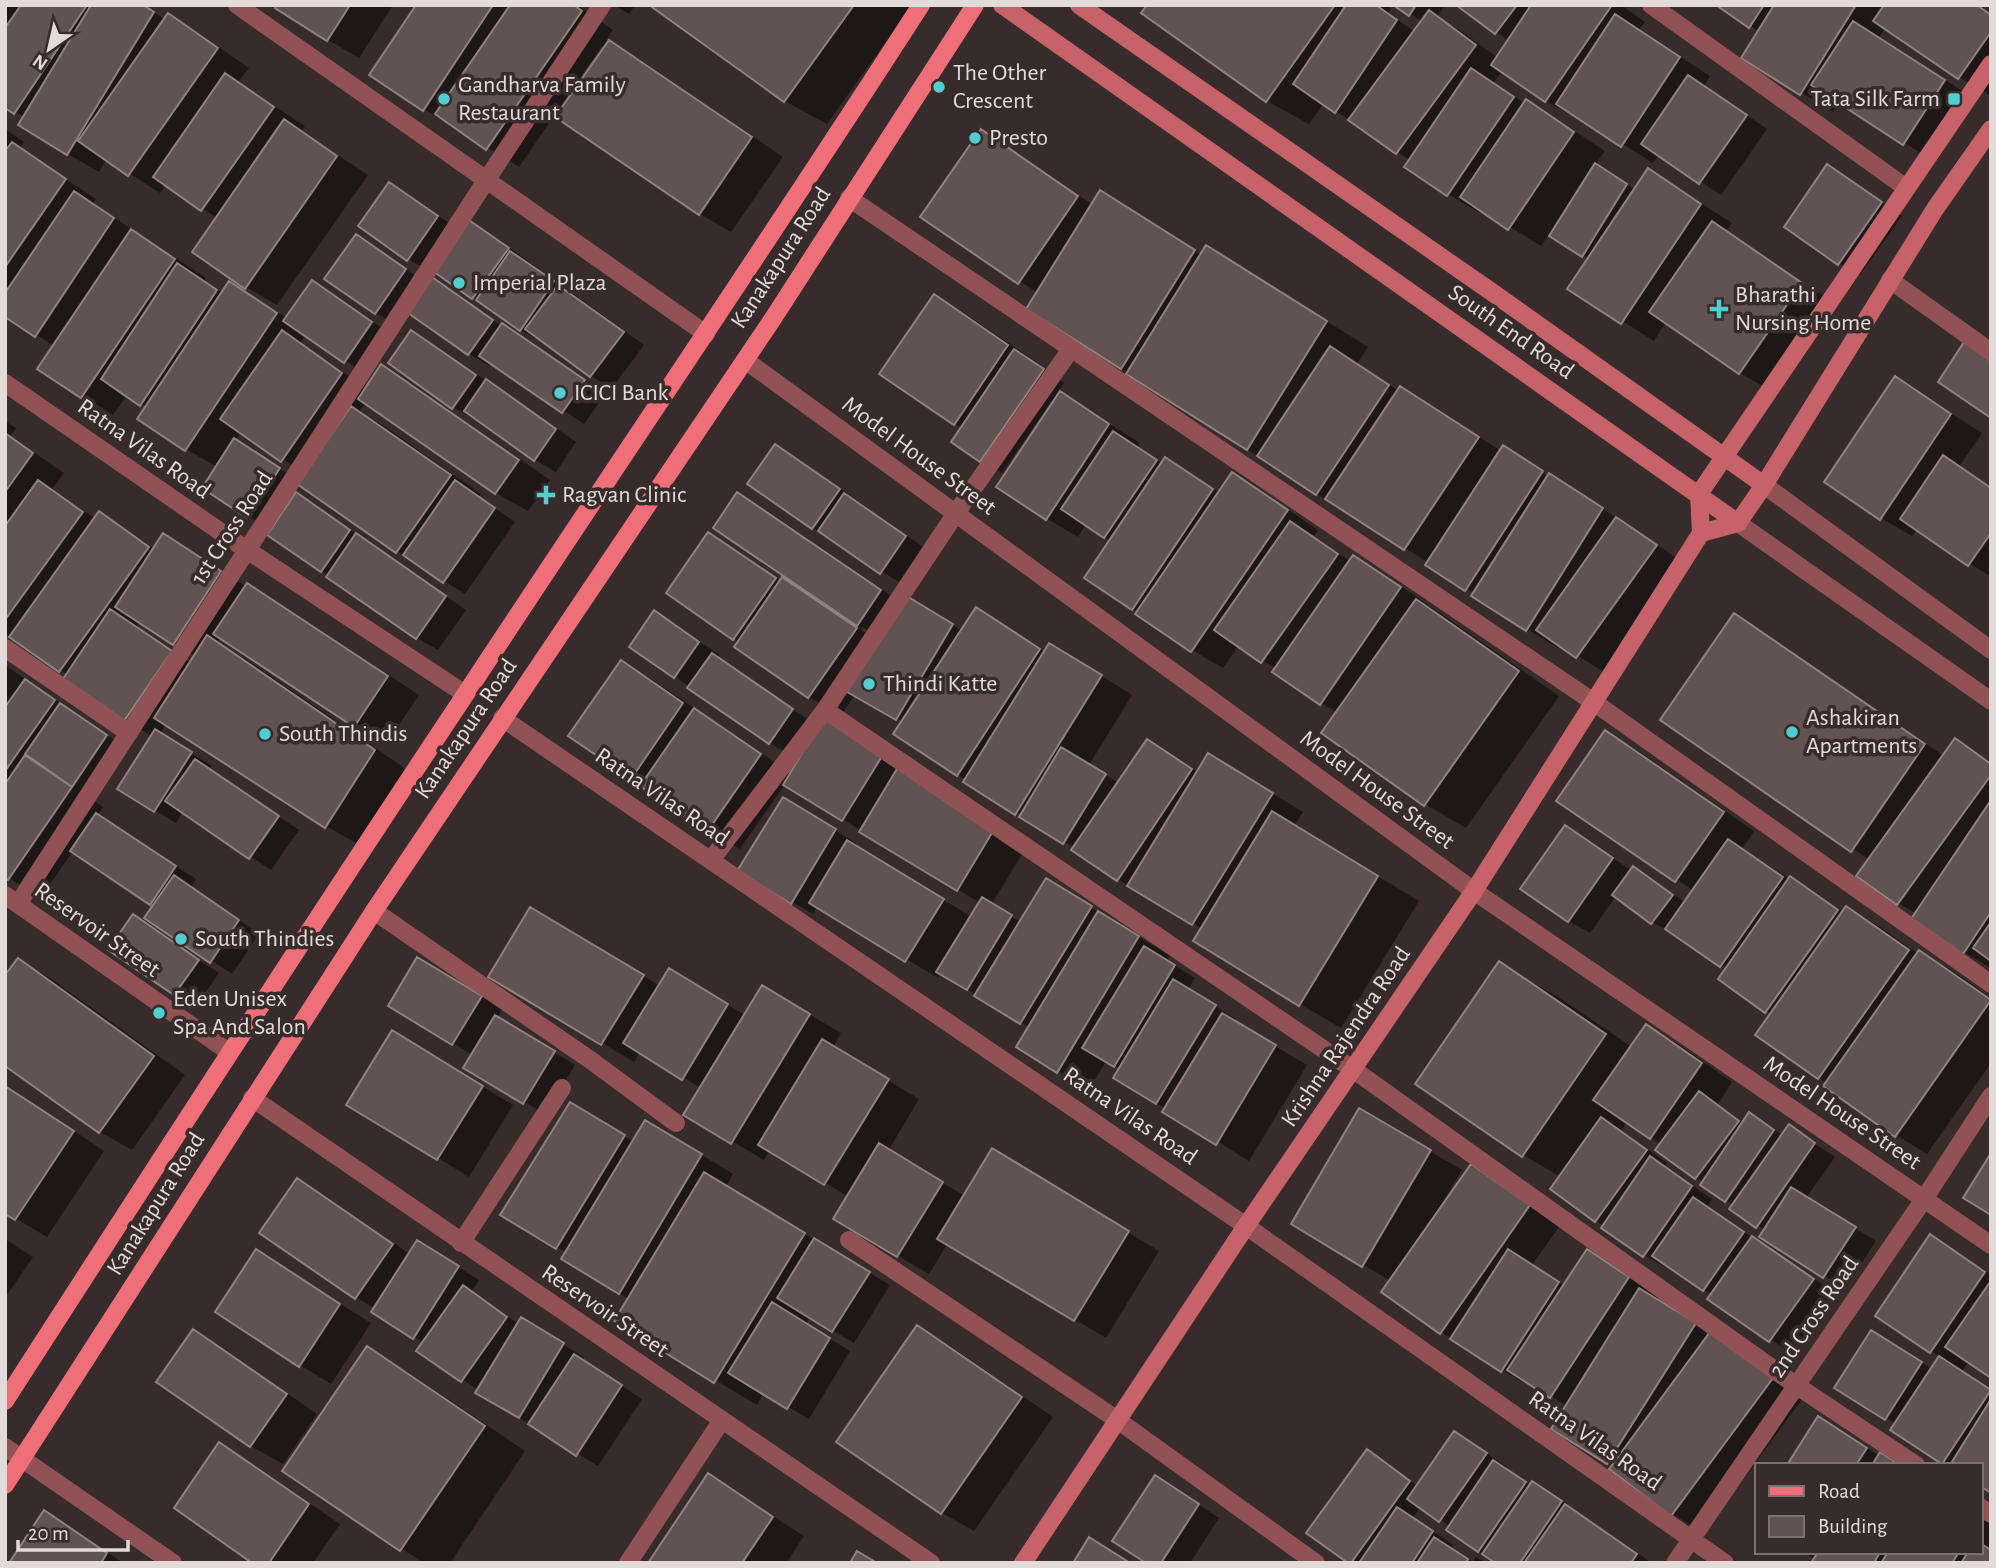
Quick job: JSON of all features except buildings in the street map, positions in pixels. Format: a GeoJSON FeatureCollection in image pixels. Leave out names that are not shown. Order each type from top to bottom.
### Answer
{"type":"FeatureCollection","features":[{"type":"Feature","properties":{"kind":"main road","name":"Kanakapura Road"},"geometry":{"type":"LineString","coordinates":[[5,1401],[229,1052],[921,5]]}},
{"type":"Feature","properties":{"kind":"main road","name":"Kanakapura Road"},"geometry":{"type":"LineString","coordinates":[[5,1485],[374,911],[745,360],[975,5]]}},
{"type":"Feature","properties":{"kind":"main road","name":"South End Road"},"geometry":{"type":"LineString","coordinates":[[1002,5],[1738,523]]}},
{"type":"Feature","properties":{"kind":"main road","name":"South End Road"},"geometry":{"type":"LineString","coordinates":[[1079,5],[1764,485]]}},
{"type":"Feature","properties":{"kind":"main road"},"geometry":{"type":"LineString","coordinates":[[1991,64],[1699,494],[1701,533],[1738,523],[1935,209],[1991,129]]}},
{"type":"Feature","properties":{"kind":"main road","name":"Krishna Rajendra Road"},"geometry":{"type":"LineString","coordinates":[[1023,1563],[1116,1419],[1474,891],[1701,533]]}},
{"type":"Feature","properties":{"kind":"street"},"geometry":{"type":"LineString","coordinates":[[237,5],[706,334]]}},
{"type":"Feature","properties":{"kind":"street","name":"1st Cross Road"},"geometry":{"type":"LineString","coordinates":[[12,900],[129,733],[602,5]]}},
{"type":"Feature","properties":{"kind":"street"},"geometry":{"type":"LineString","coordinates":[[1651,5],[1905,187]]}},
{"type":"Feature","properties":{"kind":"street"},"geometry":{"type":"LineString","coordinates":[[849,198],[1595,704],[1991,984]]}},
{"type":"Feature","properties":{"kind":"street"},"geometry":{"type":"LineString","coordinates":[[1890,280],[1991,352]]}},
{"type":"Feature","properties":{"kind":"street"},"geometry":{"type":"LineString","coordinates":[[711,860],[825,710],[956,513],[1071,349]]}},
{"type":"Feature","properties":{"kind":"street","name":"Model House Street"},"geometry":{"type":"LineString","coordinates":[[745,360],[1474,891],[1991,1245]]}},
{"type":"Feature","properties":{"kind":"street","name":"Ratna Vilas Road"},"geometry":{"type":"LineString","coordinates":[[5,383],[247,550],[465,694]]}},
{"type":"Feature","properties":{"kind":"street"},"geometry":{"type":"LineString","coordinates":[[1764,485],[1991,650]]}},
{"type":"Feature","properties":{"kind":"street","name":"South End Road"},"geometry":{"type":"LineString","coordinates":[[1738,523],[1991,701]]}},
{"type":"Feature","properties":{"kind":"street"},"geometry":{"type":"LineString","coordinates":[[5,648],[129,733]]}},
{"type":"Feature","properties":{"kind":"street"},"geometry":{"type":"LineString","coordinates":[[825,710],[1354,1070],[1797,1385],[1913,1463]]}},
{"type":"Feature","properties":{"kind":"street","name":"Ratna Vilas Road"},"geometry":{"type":"LineString","coordinates":[[502,718],[1246,1226],[1725,1563]]}},
{"type":"Feature","properties":{"kind":"street","name":"Reservoir Street"},"geometry":{"type":"LineString","coordinates":[[12,900],[229,1052]]}},
{"type":"Feature","properties":{"kind":"street"},"geometry":{"type":"LineString","coordinates":[[374,911],[589,1059],[676,1123]]}},
{"type":"Feature","properties":{"kind":"street"},"geometry":{"type":"LineString","coordinates":[[461,1243],[562,1088]]}},
{"type":"Feature","properties":{"kind":"street","name":"2nd Cross Road"},"geometry":{"type":"LineString","coordinates":[[1675,1563],[1924,1199],[1991,1096]]}},
{"type":"Feature","properties":{"kind":"street","name":"Reservoir Street"},"geometry":{"type":"LineString","coordinates":[[252,1098],[931,1563]]}},
{"type":"Feature","properties":{"kind":"street"},"geometry":{"type":"LineString","coordinates":[[849,1240],[1116,1419],[1316,1563]]}},
{"type":"Feature","properties":{"kind":"street"},"geometry":{"type":"LineString","coordinates":[[628,1563],[722,1420]]}},
{"type":"Feature","properties":{"kind":"street"},"geometry":{"type":"LineString","coordinates":[[5,1447],[173,1563]]}},
{"type":"Feature","properties":{"kind":"place","name":"The Other Crescent"},"geometry":{"type":"Point","coordinates":[939,87]}},
{"type":"Feature","properties":{"kind":"place","name":"Gandharva Family Restaurant"},"geometry":{"type":"Point","coordinates":[444,99]}},
{"type":"Feature","properties":{"kind":"place","name":"Tata Silk Farm"},"geometry":{"type":"Point","coordinates":[1954,99]}},
{"type":"Feature","properties":{"kind":"place","name":"Presto"},"geometry":{"type":"Point","coordinates":[975,138]}},
{"type":"Feature","properties":{"kind":"place","name":"Imperial Plaza"},"geometry":{"type":"Point","coordinates":[459,283]}},
{"type":"Feature","properties":{"kind":"place","name":"Bharathi Nursing Home"},"geometry":{"type":"Point","coordinates":[1719,309]}},
{"type":"Feature","properties":{"kind":"place","name":"ICICI Bank"},"geometry":{"type":"Point","coordinates":[560,393]}},
{"type":"Feature","properties":{"kind":"place","name":"Ragvan Clinic"},"geometry":{"type":"Point","coordinates":[546,495]}},
{"type":"Feature","properties":{"kind":"place","name":"Thindi Katte"},"geometry":{"type":"Point","coordinates":[869,684]}},
{"type":"Feature","properties":{"kind":"place","name":"Ashakiran Apartments"},"geometry":{"type":"Point","coordinates":[1792,732]}},
{"type":"Feature","properties":{"kind":"place","name":"South Thindis"},"geometry":{"type":"Point","coordinates":[265,734]}},
{"type":"Feature","properties":{"kind":"place","name":"South Thindies"},"geometry":{"type":"Point","coordinates":[181,939]}},
{"type":"Feature","properties":{"kind":"place","name":"Eden Unisex Spa And Salon"},"geometry":{"type":"Point","coordinates":[159,1013]}}]}
